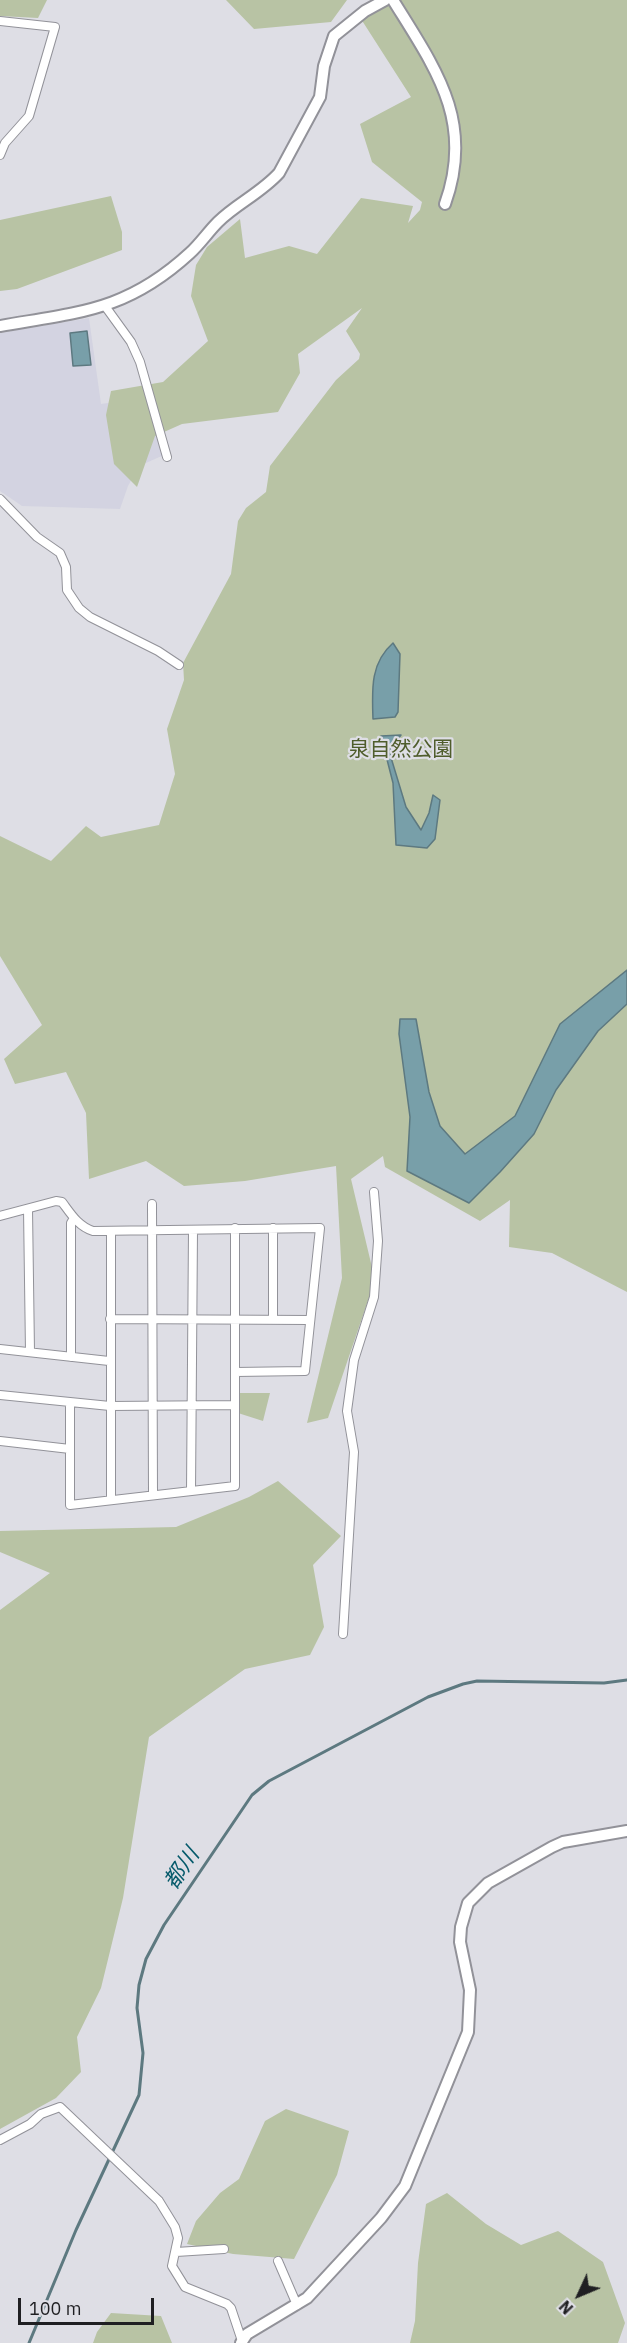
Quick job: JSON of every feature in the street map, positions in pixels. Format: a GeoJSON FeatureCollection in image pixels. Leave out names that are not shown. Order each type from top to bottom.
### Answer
{"type":"FeatureCollection","features":[{"type":"Feature","properties":{"kind":"street"},"geometry":{"type":"LineString","coordinates":[[0,326],[105,306],[153,284],[193,251],[219,221],[271,182],[279,173],[320,97],[324,66],[333,36],[364,11],[385,0]]}},
{"type":"Feature","properties":{"kind":"street"},"geometry":{"type":"LineString","coordinates":[[393,0],[429,57],[451,108],[456,137],[455,165],[453,181],[445,204]]}},
{"type":"Feature","properties":{"kind":"street"},"geometry":{"type":"LineString","coordinates":[[0,21],[55,27],[29,116],[5,143],[0,155]]}},
{"type":"Feature","properties":{"kind":"street"},"geometry":{"type":"LineString","coordinates":[[105,306],[131,342],[140,362],[167,457]]}},
{"type":"Feature","properties":{"kind":"street"},"geometry":{"type":"LineString","coordinates":[[0,499],[37,537],[60,553],[66,567],[67,590],[79,608],[90,617],[158,651],[179,665]]}},
{"type":"Feature","properties":{"kind":"street"},"geometry":{"type":"LineString","coordinates":[[344,1634],[354,1452],[347,1411],[354,1360],[374,1297],[378,1241],[374,1192]]}},
{"type":"Feature","properties":{"kind":"street"},"geometry":{"type":"LineString","coordinates":[[0,1216],[62,1202],[84,1228],[93,1231],[321,1228],[305,1371],[235,1372]]}},
{"type":"Feature","properties":{"kind":"street"},"geometry":{"type":"LineString","coordinates":[[152,1204],[153,1495]]}},
{"type":"Feature","properties":{"kind":"street"},"geometry":{"type":"LineString","coordinates":[[28,1209],[30,1352]]}},
{"type":"Feature","properties":{"kind":"street"},"geometry":{"type":"LineString","coordinates":[[71,1357],[71,1224],[74,1218]]}},
{"type":"Feature","properties":{"kind":"street"},"geometry":{"type":"LineString","coordinates":[[70,1402],[70,1505],[235,1486],[235,1228]]}},
{"type":"Feature","properties":{"kind":"street"},"geometry":{"type":"LineString","coordinates":[[273,1228],[273,1320]]}},
{"type":"Feature","properties":{"kind":"street"},"geometry":{"type":"LineString","coordinates":[[191,1491],[193,1230]]}},
{"type":"Feature","properties":{"kind":"street"},"geometry":{"type":"LineString","coordinates":[[111,1232],[109,1361],[111,1500]]}},
{"type":"Feature","properties":{"kind":"street"},"geometry":{"type":"LineString","coordinates":[[110,1319],[310,1320]]}},
{"type":"Feature","properties":{"kind":"street"},"geometry":{"type":"LineString","coordinates":[[0,1348],[109,1361]]}},
{"type":"Feature","properties":{"kind":"street"},"geometry":{"type":"LineString","coordinates":[[0,1395],[110,1406],[234,1405]]}},
{"type":"Feature","properties":{"kind":"street"},"geometry":{"type":"LineString","coordinates":[[0,1441],[70,1449]]}},
{"type":"Feature","properties":{"kind":"street"},"geometry":{"type":"LineString","coordinates":[[241,2342],[247,2334],[307,2298],[381,2218],[405,2186],[468,2032],[470,1990],[460,1942],[468,1904],[488,1883],[552,1847],[563,1842],[627,1831]]}},
{"type":"Feature","properties":{"kind":"street"},"geometry":{"type":"LineString","coordinates":[[0,2140],[30,2124],[41,2114],[60,2107],[159,2201],[176,2227],[178,2238],[172,2266],[175,2273],[191,2291],[227,2304],[231,2308],[241,2342]]}},
{"type":"Feature","properties":{"kind":"street"},"geometry":{"type":"LineString","coordinates":[[176,2252],[224,2249]]}},
{"type":"Feature","properties":{"kind":"street"},"geometry":{"type":"LineString","coordinates":[[278,2261],[297,2305]]}},
{"type":"Feature","properties":{"kind":"shaded area"},"geometry":{"type":"Polygon","coordinates":[[[89,318],[101,404],[147,397],[164,455],[139,466],[128,486],[120,509],[22,506],[0,491],[0,333],[89,318]]]}},
{"type":"Feature","properties":{"kind":"green space"},"geometry":{"type":"Polygon","coordinates":[[[0,0],[47,0],[38,18],[0,16],[0,0]]]}},
{"type":"Feature","properties":{"kind":"green space"},"geometry":{"type":"Polygon","coordinates":[[[226,0],[347,0],[331,22],[254,29],[226,0]]]}},
{"type":"Feature","properties":{"kind":"green space","name":"泉自然公園"},"geometry":{"type":"Polygon","coordinates":[[[391,0],[627,0],[627,1292],[552,1253],[509,1247],[510,1200],[480,1221],[385,1167],[383,1156],[351,1179],[375,1280],[328,1418],[307,1423],[342,1278],[336,1166],[245,1181],[184,1186],[146,1161],[89,1179],[86,1113],[66,1072],[15,1084],[4,1059],[42,1025],[0,956],[0,836],[51,861],[86,826],[101,837],[159,825],[175,774],[167,729],[184,680],[183,663],[231,574],[238,521],[246,508],[266,492],[270,466],[336,380],[359,359],[360,354],[346,331],[362,308],[298,354],[300,373],[278,412],[182,424],[155,436],[137,487],[114,464],[106,415],[111,391],[163,382],[208,341],[191,296],[196,265],[207,247],[240,219],[245,258],[289,246],[317,254],[361,198],[413,206],[408,223],[420,210],[422,202],[372,162],[360,124],[411,97],[361,19],[391,0]]]}},
{"type":"Feature","properties":{"kind":"green space"},"geometry":{"type":"Polygon","coordinates":[[[111,196],[122,232],[122,250],[17,289],[0,291],[0,220],[111,196]]]}},
{"type":"Feature","properties":{"kind":"green space"},"geometry":{"type":"Polygon","coordinates":[[[237,1393],[270,1393],[263,1421],[238,1413],[237,1393]]]}},
{"type":"Feature","properties":{"kind":"green space"},"geometry":{"type":"Polygon","coordinates":[[[278,1481],[341,1536],[313,1565],[324,1627],[310,1655],[245,1669],[149,1737],[123,1898],[101,1988],[77,2037],[81,2072],[56,2098],[0,2129],[0,1610],[50,1573],[0,1552],[0,1531],[176,1527],[249,1497],[278,1481]]]}},
{"type":"Feature","properties":{"kind":"green space"},"geometry":{"type":"Polygon","coordinates":[[[286,2109],[349,2131],[337,2175],[294,2259],[233,2254],[187,2244],[196,2221],[220,2193],[239,2179],[265,2121],[286,2109]]]}},
{"type":"Feature","properties":{"kind":"green space"},"geometry":{"type":"Polygon","coordinates":[[[447,2193],[486,2224],[521,2245],[558,2231],[603,2262],[625,2323],[618,2343],[410,2343],[415,2321],[418,2263],[426,2204],[447,2193]]]}},
{"type":"Feature","properties":{"kind":"green space"},"geometry":{"type":"Polygon","coordinates":[[[111,2313],[161,2316],[172,2343],[93,2343],[97,2332],[111,2313]]]}},
{"type":"Feature","properties":{"kind":"water"},"geometry":{"type":"Polygon","coordinates":[[[87,331],[91,365],[73,366],[70,333],[87,331]]]}},
{"type":"Feature","properties":{"kind":"water"},"geometry":{"type":"Polygon","coordinates":[[[393,643],[400,654],[398,712],[395,717],[373,719],[373,687],[376,668],[385,651],[393,643]]]}},
{"type":"Feature","properties":{"kind":"water"},"geometry":{"type":"Polygon","coordinates":[[[401,735],[389,751],[406,807],[421,830],[429,813],[433,795],[440,800],[435,839],[427,848],[396,845],[393,783],[381,736],[401,735]]]}},
{"type":"Feature","properties":{"kind":"water"},"geometry":{"type":"Polygon","coordinates":[[[627,970],[627,1004],[598,1031],[556,1090],[534,1134],[469,1203],[407,1171],[410,1117],[399,1034],[400,1019],[416,1019],[429,1092],[440,1126],[465,1154],[515,1116],[560,1024],[627,970]]]}},
{"type":"Feature","properties":{"kind":"waterway","name":"都川"},"geometry":{"type":"LineString","coordinates":[[29,2343],[76,2230],[139,2095],[143,2053],[137,2008],[139,1985],[146,1959],[164,1925],[252,1795],[269,1781],[428,1697],[463,1684],[477,1681],[604,1683],[627,1680]]}}]}
